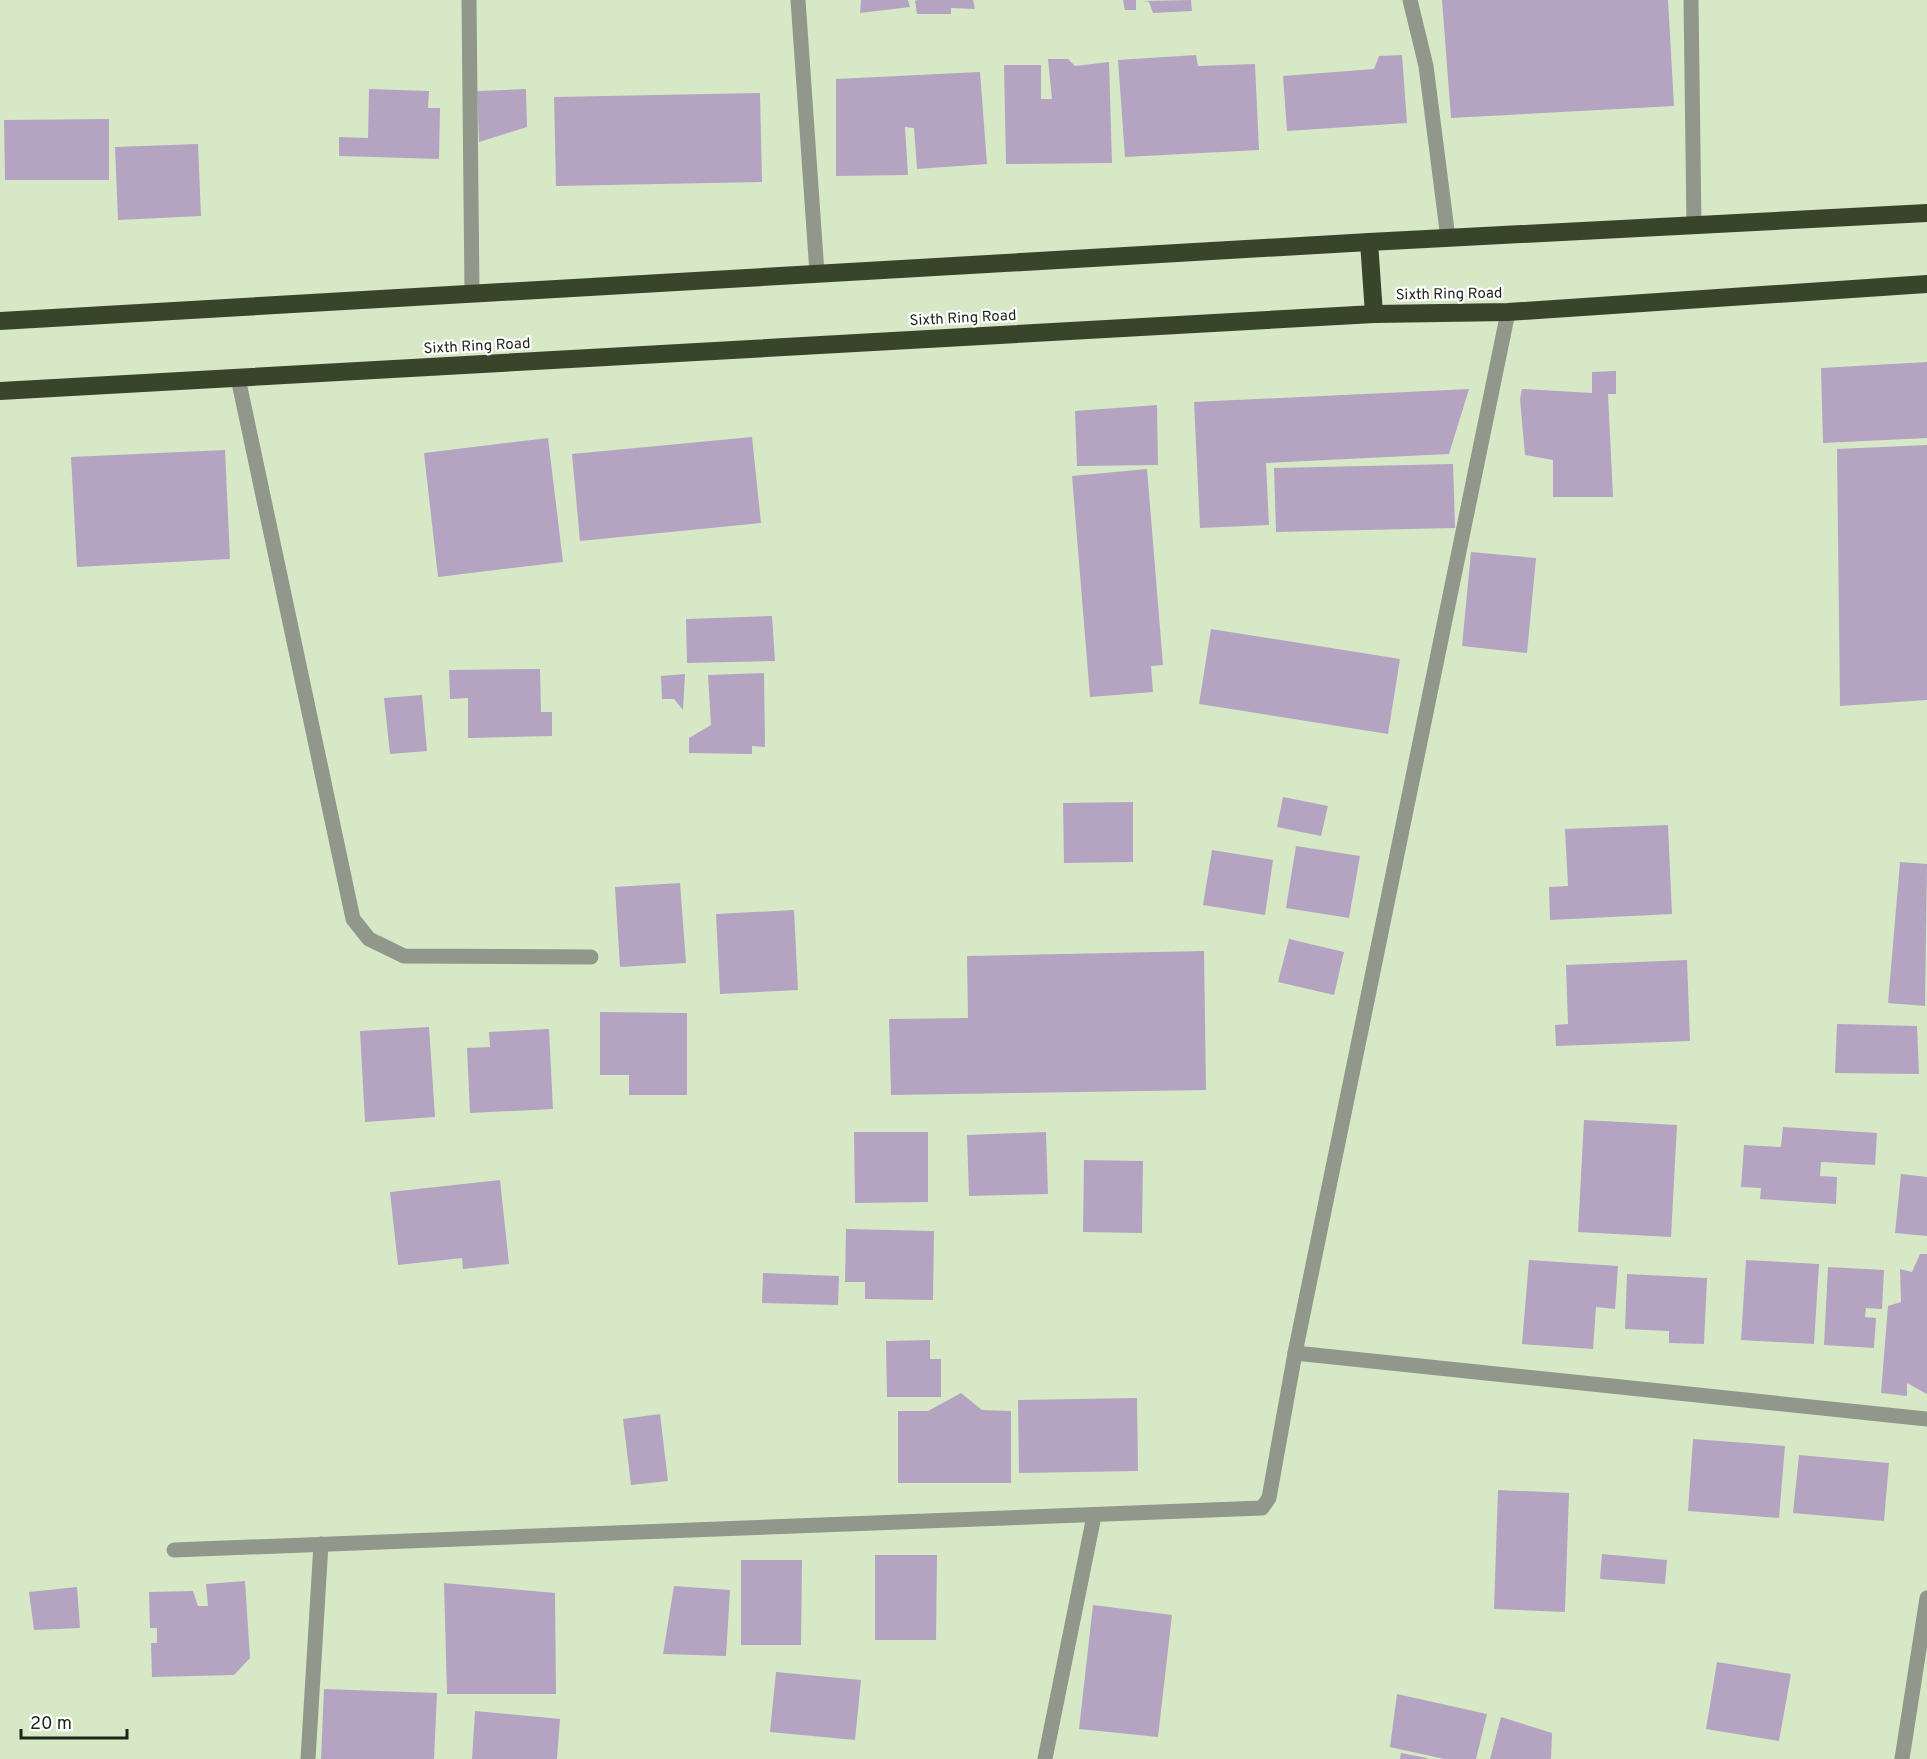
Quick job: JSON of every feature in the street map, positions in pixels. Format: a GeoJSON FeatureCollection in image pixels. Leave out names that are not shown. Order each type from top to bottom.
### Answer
{"type":"FeatureCollection","features":[{"type":"Feature","properties":{"kind":"highway"},"geometry":{"type":"LineString","coordinates":[[0,321],[1370,242],[1927,213]]}},
{"type":"Feature","properties":{"kind":"highway"},"geometry":{"type":"LineString","coordinates":[[1370,242],[1374,314]]}},
{"type":"Feature","properties":{"kind":"highway","name":"Sixth Ring Road"},"geometry":{"type":"LineString","coordinates":[[0,392],[1374,314],[1508,312],[1927,284]]}},
{"type":"Feature","properties":{"kind":"street"},"geometry":{"type":"LineString","coordinates":[[469,0],[472,293]]}},
{"type":"Feature","properties":{"kind":"street"},"geometry":{"type":"LineString","coordinates":[[798,0],[817,273]]}},
{"type":"Feature","properties":{"kind":"street"},"geometry":{"type":"LineString","coordinates":[[1410,0],[1426,66],[1448,238]]}},
{"type":"Feature","properties":{"kind":"street"},"geometry":{"type":"LineString","coordinates":[[1691,0],[1694,225]]}},
{"type":"Feature","properties":{"kind":"street"},"geometry":{"type":"LineString","coordinates":[[174,1550],[1262,1508],[1269,1498],[1294,1353],[1508,312]]}},
{"type":"Feature","properties":{"kind":"street"},"geometry":{"type":"LineString","coordinates":[[238,378],[353,919],[369,939],[404,956],[591,957]]}},
{"type":"Feature","properties":{"kind":"street"},"geometry":{"type":"LineString","coordinates":[[1294,1353],[1927,1419]]}},
{"type":"Feature","properties":{"kind":"street"},"geometry":{"type":"LineString","coordinates":[[1045,1759],[1094,1516]]}},
{"type":"Feature","properties":{"kind":"street"},"geometry":{"type":"LineString","coordinates":[[308,1759],[321,1544]]}},
{"type":"Feature","properties":{"kind":"street"},"geometry":{"type":"LineString","coordinates":[[1902,1759],[1927,1599]]}},
{"type":"Feature","properties":{"kind":"building"},"geometry":{"type":"Polygon","coordinates":[[[861,0],[908,0],[910,7],[860,13],[861,0]]]}},
{"type":"Feature","properties":{"kind":"building"},"geometry":{"type":"Polygon","coordinates":[[[973,0],[975,9],[951,8],[951,14],[917,14],[915,1],[973,0]]]}},
{"type":"Feature","properties":{"kind":"building"},"geometry":{"type":"Polygon","coordinates":[[[1123,0],[1136,0],[1136,10],[1125,10],[1123,0]]]}},
{"type":"Feature","properties":{"kind":"building"},"geometry":{"type":"Polygon","coordinates":[[[1191,0],[1192,11],[1153,13],[1149,2],[1144,1],[1191,0]]]}},
{"type":"Feature","properties":{"kind":"building"},"geometry":{"type":"Polygon","coordinates":[[[1442,0],[1668,0],[1674,106],[1451,118],[1442,0]]]}},
{"type":"Feature","properties":{"kind":"building"},"geometry":{"type":"Polygon","coordinates":[[[1196,55],[1198,66],[1255,64],[1259,150],[1125,157],[1118,60],[1196,55]]]}},
{"type":"Feature","properties":{"kind":"building"},"geometry":{"type":"Polygon","coordinates":[[[1402,55],[1407,123],[1287,131],[1283,76],[1374,69],[1379,56],[1402,55]]]}},
{"type":"Feature","properties":{"kind":"building"},"geometry":{"type":"Polygon","coordinates":[[[1048,59],[1068,59],[1075,66],[1109,62],[1112,163],[1006,164],[1004,65],[1041,65],[1041,99],[1052,99],[1048,59]]]}},
{"type":"Feature","properties":{"kind":"building"},"geometry":{"type":"Polygon","coordinates":[[[980,72],[987,164],[917,169],[914,128],[905,127],[908,175],[836,176],[836,79],[980,72]]]}},
{"type":"Feature","properties":{"kind":"building"},"geometry":{"type":"Polygon","coordinates":[[[369,89],[429,91],[428,108],[440,108],[439,159],[339,156],[339,137],[368,138],[369,89]]]}},
{"type":"Feature","properties":{"kind":"building"},"geometry":{"type":"Polygon","coordinates":[[[526,89],[527,127],[479,142],[477,91],[526,89]]]}},
{"type":"Feature","properties":{"kind":"building"},"geometry":{"type":"Polygon","coordinates":[[[760,93],[762,182],[556,186],[554,97],[760,93]]]}},
{"type":"Feature","properties":{"kind":"building"},"geometry":{"type":"Polygon","coordinates":[[[109,119],[109,180],[5,180],[4,120],[109,119]]]}},
{"type":"Feature","properties":{"kind":"building"},"geometry":{"type":"Polygon","coordinates":[[[198,144],[201,216],[118,220],[115,147],[198,144]]]}},
{"type":"Feature","properties":{"kind":"building"},"geometry":{"type":"Polygon","coordinates":[[[1927,362],[1927,438],[1823,443],[1821,368],[1927,362]]]}},
{"type":"Feature","properties":{"kind":"building"},"geometry":{"type":"Polygon","coordinates":[[[1616,371],[1616,394],[1608,394],[1613,497],[1553,497],[1553,460],[1525,455],[1520,399],[1522,389],[1592,393],[1592,372],[1616,371]]]}},
{"type":"Feature","properties":{"kind":"building"},"geometry":{"type":"Polygon","coordinates":[[[1469,389],[1449,454],[1266,463],[1269,525],[1200,528],[1194,402],[1469,389]]]}},
{"type":"Feature","properties":{"kind":"building"},"geometry":{"type":"Polygon","coordinates":[[[1157,405],[1158,465],[1077,466],[1075,411],[1157,405]]]}},
{"type":"Feature","properties":{"kind":"building"},"geometry":{"type":"Polygon","coordinates":[[[752,437],[761,523],[580,541],[572,454],[752,437]]]}},
{"type":"Feature","properties":{"kind":"building"},"geometry":{"type":"Polygon","coordinates":[[[548,438],[563,562],[438,577],[424,453],[548,438]]]}},
{"type":"Feature","properties":{"kind":"building"},"geometry":{"type":"Polygon","coordinates":[[[1927,445],[1927,700],[1840,706],[1837,449],[1927,445]]]}},
{"type":"Feature","properties":{"kind":"building"},"geometry":{"type":"Polygon","coordinates":[[[225,450],[230,559],[77,567],[71,457],[225,450]]]}},
{"type":"Feature","properties":{"kind":"building"},"geometry":{"type":"Polygon","coordinates":[[[1453,464],[1455,528],[1276,532],[1274,468],[1453,464]]]}},
{"type":"Feature","properties":{"kind":"building"},"geometry":{"type":"Polygon","coordinates":[[[1147,469],[1163,665],[1151,666],[1153,692],[1090,697],[1072,476],[1147,469]]]}},
{"type":"Feature","properties":{"kind":"building"},"geometry":{"type":"Polygon","coordinates":[[[1471,552],[1536,558],[1527,653],[1462,646],[1471,552]]]}},
{"type":"Feature","properties":{"kind":"building"},"geometry":{"type":"Polygon","coordinates":[[[772,616],[775,661],[687,663],[686,619],[772,616]]]}},
{"type":"Feature","properties":{"kind":"building"},"geometry":{"type":"Polygon","coordinates":[[[1211,629],[1400,659],[1388,734],[1199,704],[1211,629]]]}},
{"type":"Feature","properties":{"kind":"building"},"geometry":{"type":"Polygon","coordinates":[[[540,669],[541,712],[552,712],[552,736],[468,738],[468,698],[450,699],[449,670],[540,669]]]}},
{"type":"Feature","properties":{"kind":"building"},"geometry":{"type":"Polygon","coordinates":[[[764,673],[765,747],[752,746],[752,754],[689,753],[689,738],[711,725],[708,675],[764,673]]]}},
{"type":"Feature","properties":{"kind":"building"},"geometry":{"type":"Polygon","coordinates":[[[685,674],[683,710],[674,699],[662,699],[661,676],[685,674]]]}},
{"type":"Feature","properties":{"kind":"building"},"geometry":{"type":"Polygon","coordinates":[[[422,695],[427,751],[390,754],[384,698],[422,695]]]}},
{"type":"Feature","properties":{"kind":"building"},"geometry":{"type":"Polygon","coordinates":[[[1283,797],[1328,806],[1321,836],[1277,827],[1283,797]]]}},
{"type":"Feature","properties":{"kind":"building"},"geometry":{"type":"Polygon","coordinates":[[[1133,802],[1133,862],[1064,863],[1063,803],[1133,802]]]}},
{"type":"Feature","properties":{"kind":"building"},"geometry":{"type":"Polygon","coordinates":[[[1668,825],[1672,914],[1550,920],[1549,887],[1568,886],[1565,829],[1668,825]]]}},
{"type":"Feature","properties":{"kind":"building"},"geometry":{"type":"Polygon","coordinates":[[[1296,846],[1360,856],[1349,918],[1286,908],[1296,846]]]}},
{"type":"Feature","properties":{"kind":"building"},"geometry":{"type":"Polygon","coordinates":[[[1212,850],[1273,860],[1265,915],[1203,905],[1212,850]]]}},
{"type":"Feature","properties":{"kind":"building"},"geometry":{"type":"Polygon","coordinates":[[[1900,862],[1927,864],[1925,1006],[1888,1003],[1900,862]]]}},
{"type":"Feature","properties":{"kind":"building"},"geometry":{"type":"Polygon","coordinates":[[[680,883],[686,963],[620,967],[615,887],[680,883]]]}},
{"type":"Feature","properties":{"kind":"building"},"geometry":{"type":"Polygon","coordinates":[[[794,910],[798,990],[720,994],[716,914],[794,910]]]}},
{"type":"Feature","properties":{"kind":"building"},"geometry":{"type":"Polygon","coordinates":[[[1289,939],[1344,952],[1334,995],[1278,982],[1289,939]]]}},
{"type":"Feature","properties":{"kind":"building"},"geometry":{"type":"Polygon","coordinates":[[[1204,951],[1206,1090],[891,1095],[889,1019],[968,1018],[967,956],[1204,951]]]}},
{"type":"Feature","properties":{"kind":"building"},"geometry":{"type":"Polygon","coordinates":[[[1687,960],[1690,1041],[1556,1046],[1555,1025],[1568,1024],[1566,965],[1687,960]]]}},
{"type":"Feature","properties":{"kind":"building"},"geometry":{"type":"Polygon","coordinates":[[[600,1012],[687,1013],[687,1095],[629,1095],[629,1075],[600,1075],[600,1012]]]}},
{"type":"Feature","properties":{"kind":"building"},"geometry":{"type":"Polygon","coordinates":[[[1837,1024],[1917,1026],[1919,1074],[1835,1073],[1837,1024]]]}},
{"type":"Feature","properties":{"kind":"building"},"geometry":{"type":"Polygon","coordinates":[[[429,1027],[435,1117],[365,1122],[360,1031],[429,1027]]]}},
{"type":"Feature","properties":{"kind":"building"},"geometry":{"type":"Polygon","coordinates":[[[549,1029],[553,1109],[470,1113],[467,1048],[490,1047],[489,1032],[549,1029]]]}},
{"type":"Feature","properties":{"kind":"building"},"geometry":{"type":"Polygon","coordinates":[[[1584,1120],[1677,1125],[1671,1237],[1578,1232],[1584,1120]]]}},
{"type":"Feature","properties":{"kind":"building"},"geometry":{"type":"Polygon","coordinates":[[[1783,1127],[1877,1133],[1875,1165],[1821,1162],[1820,1176],[1837,1177],[1836,1204],[1760,1199],[1761,1188],[1741,1187],[1744,1145],[1781,1147],[1783,1127]]]}},
{"type":"Feature","properties":{"kind":"building"},"geometry":{"type":"Polygon","coordinates":[[[854,1132],[928,1132],[928,1202],[855,1203],[854,1132]]]}},
{"type":"Feature","properties":{"kind":"building"},"geometry":{"type":"Polygon","coordinates":[[[1046,1132],[1048,1194],[969,1196],[967,1135],[1046,1132]]]}},
{"type":"Feature","properties":{"kind":"building"},"geometry":{"type":"Polygon","coordinates":[[[1084,1160],[1143,1161],[1142,1233],[1083,1232],[1084,1160]]]}},
{"type":"Feature","properties":{"kind":"building"},"geometry":{"type":"Polygon","coordinates":[[[1901,1174],[1927,1177],[1927,1236],[1895,1233],[1901,1174]]]}},
{"type":"Feature","properties":{"kind":"building"},"geometry":{"type":"Polygon","coordinates":[[[500,1180],[509,1264],[463,1269],[462,1258],[398,1265],[390,1192],[500,1180]]]}},
{"type":"Feature","properties":{"kind":"building"},"geometry":{"type":"Polygon","coordinates":[[[846,1229],[934,1231],[933,1300],[865,1299],[865,1282],[845,1282],[846,1229]]]}},
{"type":"Feature","properties":{"kind":"building"},"geometry":{"type":"Polygon","coordinates":[[[1920,1254],[1927,1254],[1927,1394],[1907,1383],[1907,1396],[1881,1393],[1888,1306],[1901,1302],[1900,1269],[1912,1272],[1920,1254]]]}},
{"type":"Feature","properties":{"kind":"building"},"geometry":{"type":"Polygon","coordinates":[[[1529,1260],[1618,1266],[1615,1309],[1596,1307],[1593,1349],[1522,1344],[1529,1260]]]}},
{"type":"Feature","properties":{"kind":"building"},"geometry":{"type":"Polygon","coordinates":[[[1746,1260],[1819,1264],[1814,1344],[1741,1340],[1746,1260]]]}},
{"type":"Feature","properties":{"kind":"building"},"geometry":{"type":"Polygon","coordinates":[[[1828,1267],[1884,1270],[1882,1309],[1866,1308],[1865,1317],[1876,1318],[1874,1348],[1824,1345],[1828,1267]]]}},
{"type":"Feature","properties":{"kind":"building"},"geometry":{"type":"Polygon","coordinates":[[[763,1273],[839,1276],[838,1305],[762,1303],[763,1273]]]}},
{"type":"Feature","properties":{"kind":"building"},"geometry":{"type":"Polygon","coordinates":[[[1627,1274],[1707,1278],[1704,1344],[1669,1343],[1669,1331],[1625,1329],[1627,1274]]]}},
{"type":"Feature","properties":{"kind":"building"},"geometry":{"type":"Polygon","coordinates":[[[930,1340],[930,1359],[941,1359],[941,1397],[887,1397],[886,1341],[930,1340]]]}},
{"type":"Feature","properties":{"kind":"building"},"geometry":{"type":"Polygon","coordinates":[[[961,1393],[982,1410],[1011,1411],[1011,1483],[898,1483],[898,1411],[928,1411],[961,1393]]]}},
{"type":"Feature","properties":{"kind":"building"},"geometry":{"type":"Polygon","coordinates":[[[1137,1398],[1138,1471],[1019,1473],[1018,1400],[1137,1398]]]}},
{"type":"Feature","properties":{"kind":"building"},"geometry":{"type":"Polygon","coordinates":[[[660,1414],[668,1481],[631,1485],[623,1419],[660,1414]]]}},
{"type":"Feature","properties":{"kind":"building"},"geometry":{"type":"Polygon","coordinates":[[[1693,1439],[1785,1446],[1779,1518],[1688,1511],[1693,1439]]]}},
{"type":"Feature","properties":{"kind":"building"},"geometry":{"type":"Polygon","coordinates":[[[1799,1455],[1889,1463],[1884,1521],[1793,1513],[1799,1455]]]}},
{"type":"Feature","properties":{"kind":"building"},"geometry":{"type":"Polygon","coordinates":[[[1498,1490],[1569,1493],[1565,1612],[1494,1609],[1498,1490]]]}},
{"type":"Feature","properties":{"kind":"building"},"geometry":{"type":"Polygon","coordinates":[[[1602,1554],[1667,1560],[1665,1584],[1600,1579],[1602,1554]]]}},
{"type":"Feature","properties":{"kind":"building"},"geometry":{"type":"Polygon","coordinates":[[[875,1555],[937,1555],[936,1640],[875,1640],[875,1555]]]}},
{"type":"Feature","properties":{"kind":"building"},"geometry":{"type":"Polygon","coordinates":[[[741,1560],[802,1560],[801,1645],[741,1645],[741,1560]]]}},
{"type":"Feature","properties":{"kind":"building"},"geometry":{"type":"Polygon","coordinates":[[[245,1581],[250,1658],[234,1675],[152,1677],[151,1643],[157,1643],[157,1628],[150,1628],[149,1592],[193,1591],[198,1606],[208,1606],[206,1584],[245,1581]]]}},
{"type":"Feature","properties":{"kind":"building"},"geometry":{"type":"Polygon","coordinates":[[[444,1583],[555,1593],[556,1694],[447,1694],[444,1583]]]}},
{"type":"Feature","properties":{"kind":"building"},"geometry":{"type":"Polygon","coordinates":[[[674,1586],[730,1590],[726,1656],[663,1654],[674,1586]]]}},
{"type":"Feature","properties":{"kind":"building"},"geometry":{"type":"Polygon","coordinates":[[[77,1587],[80,1628],[34,1630],[29,1592],[77,1587]]]}},
{"type":"Feature","properties":{"kind":"building"},"geometry":{"type":"Polygon","coordinates":[[[1093,1605],[1172,1615],[1158,1737],[1079,1729],[1093,1605]]]}},
{"type":"Feature","properties":{"kind":"building"},"geometry":{"type":"Polygon","coordinates":[[[1717,1662],[1791,1674],[1779,1741],[1706,1729],[1717,1662]]]}},
{"type":"Feature","properties":{"kind":"building"},"geometry":{"type":"Polygon","coordinates":[[[776,1672],[861,1680],[855,1740],[770,1732],[776,1672]]]}},
{"type":"Feature","properties":{"kind":"building"},"geometry":{"type":"Polygon","coordinates":[[[324,1689],[437,1693],[434,1759],[321,1759],[324,1689]]]}},
{"type":"Feature","properties":{"kind":"building"},"geometry":{"type":"Polygon","coordinates":[[[1397,1694],[1487,1714],[1476,1759],[1444,1759],[1390,1747],[1397,1694]]]}},
{"type":"Feature","properties":{"kind":"building"},"geometry":{"type":"Polygon","coordinates":[[[475,1711],[560,1719],[557,1759],[472,1759],[475,1711]]]}},
{"type":"Feature","properties":{"kind":"building"},"geometry":{"type":"Polygon","coordinates":[[[1501,1717],[1552,1733],[1551,1759],[1490,1759],[1501,1717]]]}},
{"type":"Feature","properties":{"kind":"building"},"geometry":{"type":"Polygon","coordinates":[[[1401,1753],[1427,1758],[1427,1759],[1400,1759],[1401,1753]]]}}]}
